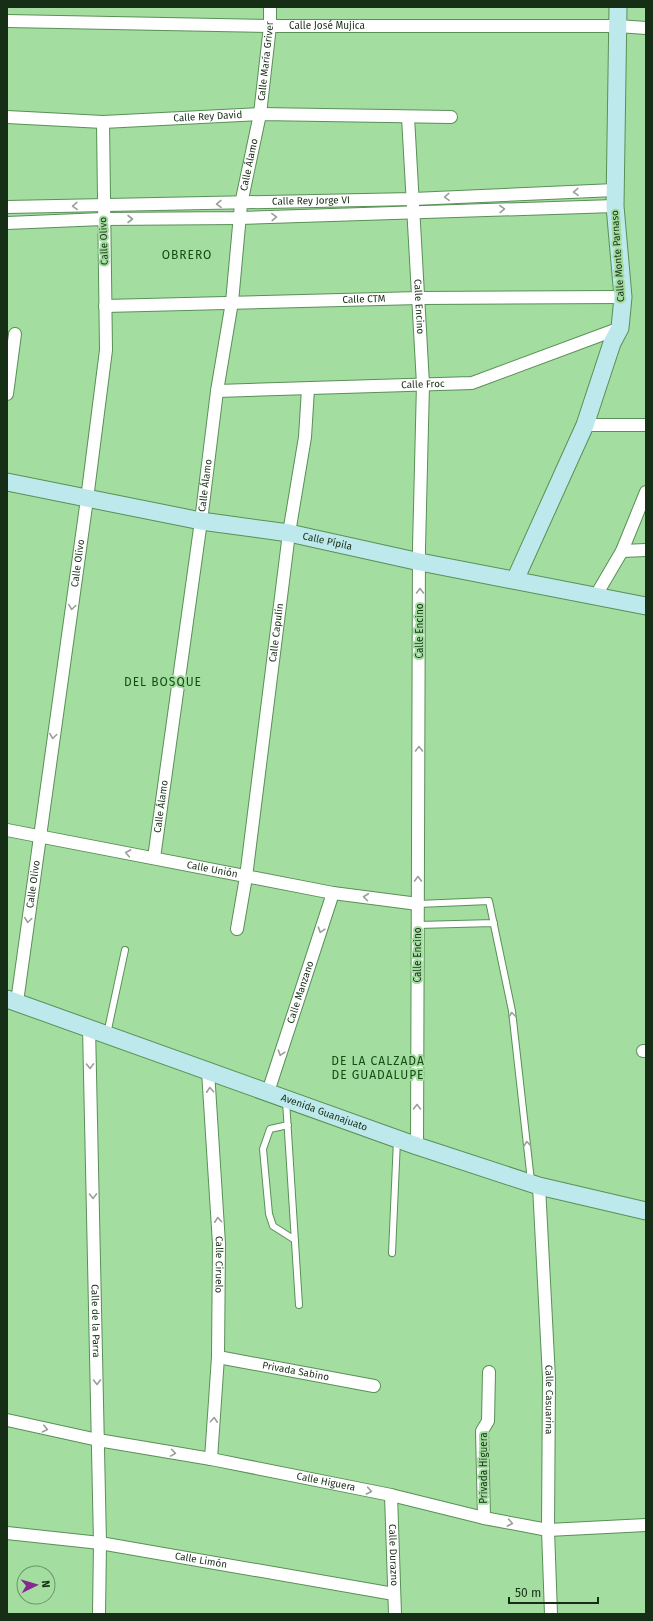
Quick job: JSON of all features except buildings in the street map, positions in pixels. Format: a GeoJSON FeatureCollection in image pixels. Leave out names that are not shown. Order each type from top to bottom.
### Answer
{"type":"FeatureCollection","features":[{"type":"Feature","properties":{"kind":"street","name":"Calle María Griver"},"geometry":{"type":"LineString","coordinates":[[260,114],[270,26],[270,7]]}},
{"type":"Feature","properties":{"kind":"street","name":"Calle Monte Parnaso"},"geometry":{"type":"LineString","coordinates":[[514,580],[585,425],[612,343],[620,328],[623,296],[615,198],[618,7]]}},
{"type":"Feature","properties":{"kind":"street","name":"Calle José Mujica"},"geometry":{"type":"LineString","coordinates":[[7,21],[270,26],[618,26],[646,28]]}},
{"type":"Feature","properties":{"kind":"street","name":"Calle Rey David"},"geometry":{"type":"LineString","coordinates":[[7,117],[103,122],[260,114],[451,117]]}},
{"type":"Feature","properties":{"kind":"street","name":"Calle Álamo"},"geometry":{"type":"LineString","coordinates":[[154,858],[201,521],[217,391],[232,302],[239,218],[260,114]]}},
{"type":"Feature","properties":{"kind":"street","name":"Calle Encino"},"geometry":{"type":"LineString","coordinates":[[408,117],[423,384],[420,562],[417,1146]]}},
{"type":"Feature","properties":{"kind":"street","name":"Calle Olivo"},"geometry":{"type":"LineString","coordinates":[[12,1000],[39,836],[87,499],[106,350],[103,219],[103,122]]}},
{"type":"Feature","properties":{"kind":"street","name":"Calle Rey Jorge VI"},"geometry":{"type":"LineString","coordinates":[[7,207],[241,204],[413,199],[615,198]]}},
{"type":"Feature","properties":{"kind":"street","name":"Calle Rey Jorge VI"},"geometry":{"type":"LineString","coordinates":[[7,223],[103,219],[239,218],[413,212],[615,198]]}},
{"type":"Feature","properties":{"kind":"street","name":"Calle CTM"},"geometry":{"type":"LineString","coordinates":[[105,306],[419,298],[623,296]]}},
{"type":"Feature","properties":{"kind":"street","name":"Calle Froc"},"geometry":{"type":"LineString","coordinates":[[217,391],[472,383],[620,328]]}},
{"type":"Feature","properties":{"kind":"street"},"geometry":{"type":"LineString","coordinates":[[7,394],[15,334]]}},
{"type":"Feature","properties":{"kind":"street","name":"Calle Capulín"},"geometry":{"type":"LineString","coordinates":[[237,929],[246,877],[290,533],[305,437],[308,389]]}},
{"type":"Feature","properties":{"kind":"street"},"geometry":{"type":"LineString","coordinates":[[585,425],[646,425]]}},
{"type":"Feature","properties":{"kind":"street","name":"Calle Pípila"},"geometry":{"type":"LineString","coordinates":[[7,482],[201,521],[290,533],[420,562],[646,606]]}},
{"type":"Feature","properties":{"kind":"street"},"geometry":{"type":"LineString","coordinates":[[595,597],[622,551],[646,492]]}},
{"type":"Feature","properties":{"kind":"street"},"geometry":{"type":"LineString","coordinates":[[622,551],[646,550]]}},
{"type":"Feature","properties":{"kind":"street","name":"Calle Unión"},"geometry":{"type":"LineString","coordinates":[[7,830],[333,893],[418,904]]}},
{"type":"Feature","properties":{"kind":"street","name":"Calle Manzano"},"geometry":{"type":"LineString","coordinates":[[268,1092],[333,893]]}},
{"type":"Feature","properties":{"kind":"street","name":"Avenida Guanajuato"},"geometry":{"type":"LineString","coordinates":[[12,1000],[417,1146],[535,1184],[646,1211]]}},
{"type":"Feature","properties":{"kind":"street","name":"Calle de la Parra"},"geometry":{"type":"LineString","coordinates":[[89,1027],[100,1543],[99,1614]]}},
{"type":"Feature","properties":{"kind":"street","name":"Calle Ciruelo"},"geometry":{"type":"LineString","coordinates":[[208,1071],[219,1244],[218,1358],[211,1459]]}},
{"type":"Feature","properties":{"kind":"street","name":"Calle Casuarina"},"geometry":{"type":"LineString","coordinates":[[535,1184],[549,1378],[548,1530],[551,1614]]}},
{"type":"Feature","properties":{"kind":"street","name":"Privada Sabino"},"geometry":{"type":"LineString","coordinates":[[218,1358],[374,1386]]}},
{"type":"Feature","properties":{"kind":"street","name":"Privada Higuera"},"geometry":{"type":"LineString","coordinates":[[484,1518],[482,1431],[488,1421],[489,1372]]}},
{"type":"Feature","properties":{"kind":"street","name":"Calle Higuera"},"geometry":{"type":"LineString","coordinates":[[7,1420],[98,1440],[211,1459],[391,1495],[484,1518],[548,1530],[646,1525]]}},
{"type":"Feature","properties":{"kind":"street","name":"Calle Durazno"},"geometry":{"type":"LineString","coordinates":[[391,1495],[395,1614]]}},
{"type":"Feature","properties":{"kind":"street","name":"Calle Limón"},"geometry":{"type":"LineString","coordinates":[[7,1533],[100,1543],[394,1594]]}},
{"type":"Feature","properties":{"kind":"lane"},"geometry":{"type":"LineString","coordinates":[[418,904],[489,901],[512,1011],[535,1184]]}},
{"type":"Feature","properties":{"kind":"lane"},"geometry":{"type":"LineString","coordinates":[[418,924],[494,923]]}},
{"type":"Feature","properties":{"kind":"lane"},"geometry":{"type":"LineString","coordinates":[[106,1034],[124,950]]}},
{"type":"Feature","properties":{"kind":"lane"},"geometry":{"type":"LineString","coordinates":[[286,1099],[299,1305]]}},
{"type":"Feature","properties":{"kind":"lane"},"geometry":{"type":"LineString","coordinates":[[288,1125],[270,1129],[263,1148],[268,1214],[273,1226],[295,1240]]}},
{"type":"Feature","properties":{"kind":"lane"},"geometry":{"type":"LineString","coordinates":[[392,1253],[397,1139]]}},
{"type":"Feature","properties":{"kind":"district","name":"OBRERO"},"geometry":{"type":"Point","coordinates":[187,255]}},
{"type":"Feature","properties":{"kind":"district","name":"DEL BOSQUE"},"geometry":{"type":"Point","coordinates":[163,682]}},
{"type":"Feature","properties":{"kind":"district","name":"DE LA CALZADA DE GUADALUPE"},"geometry":{"type":"Point","coordinates":[378,1068]}}]}
